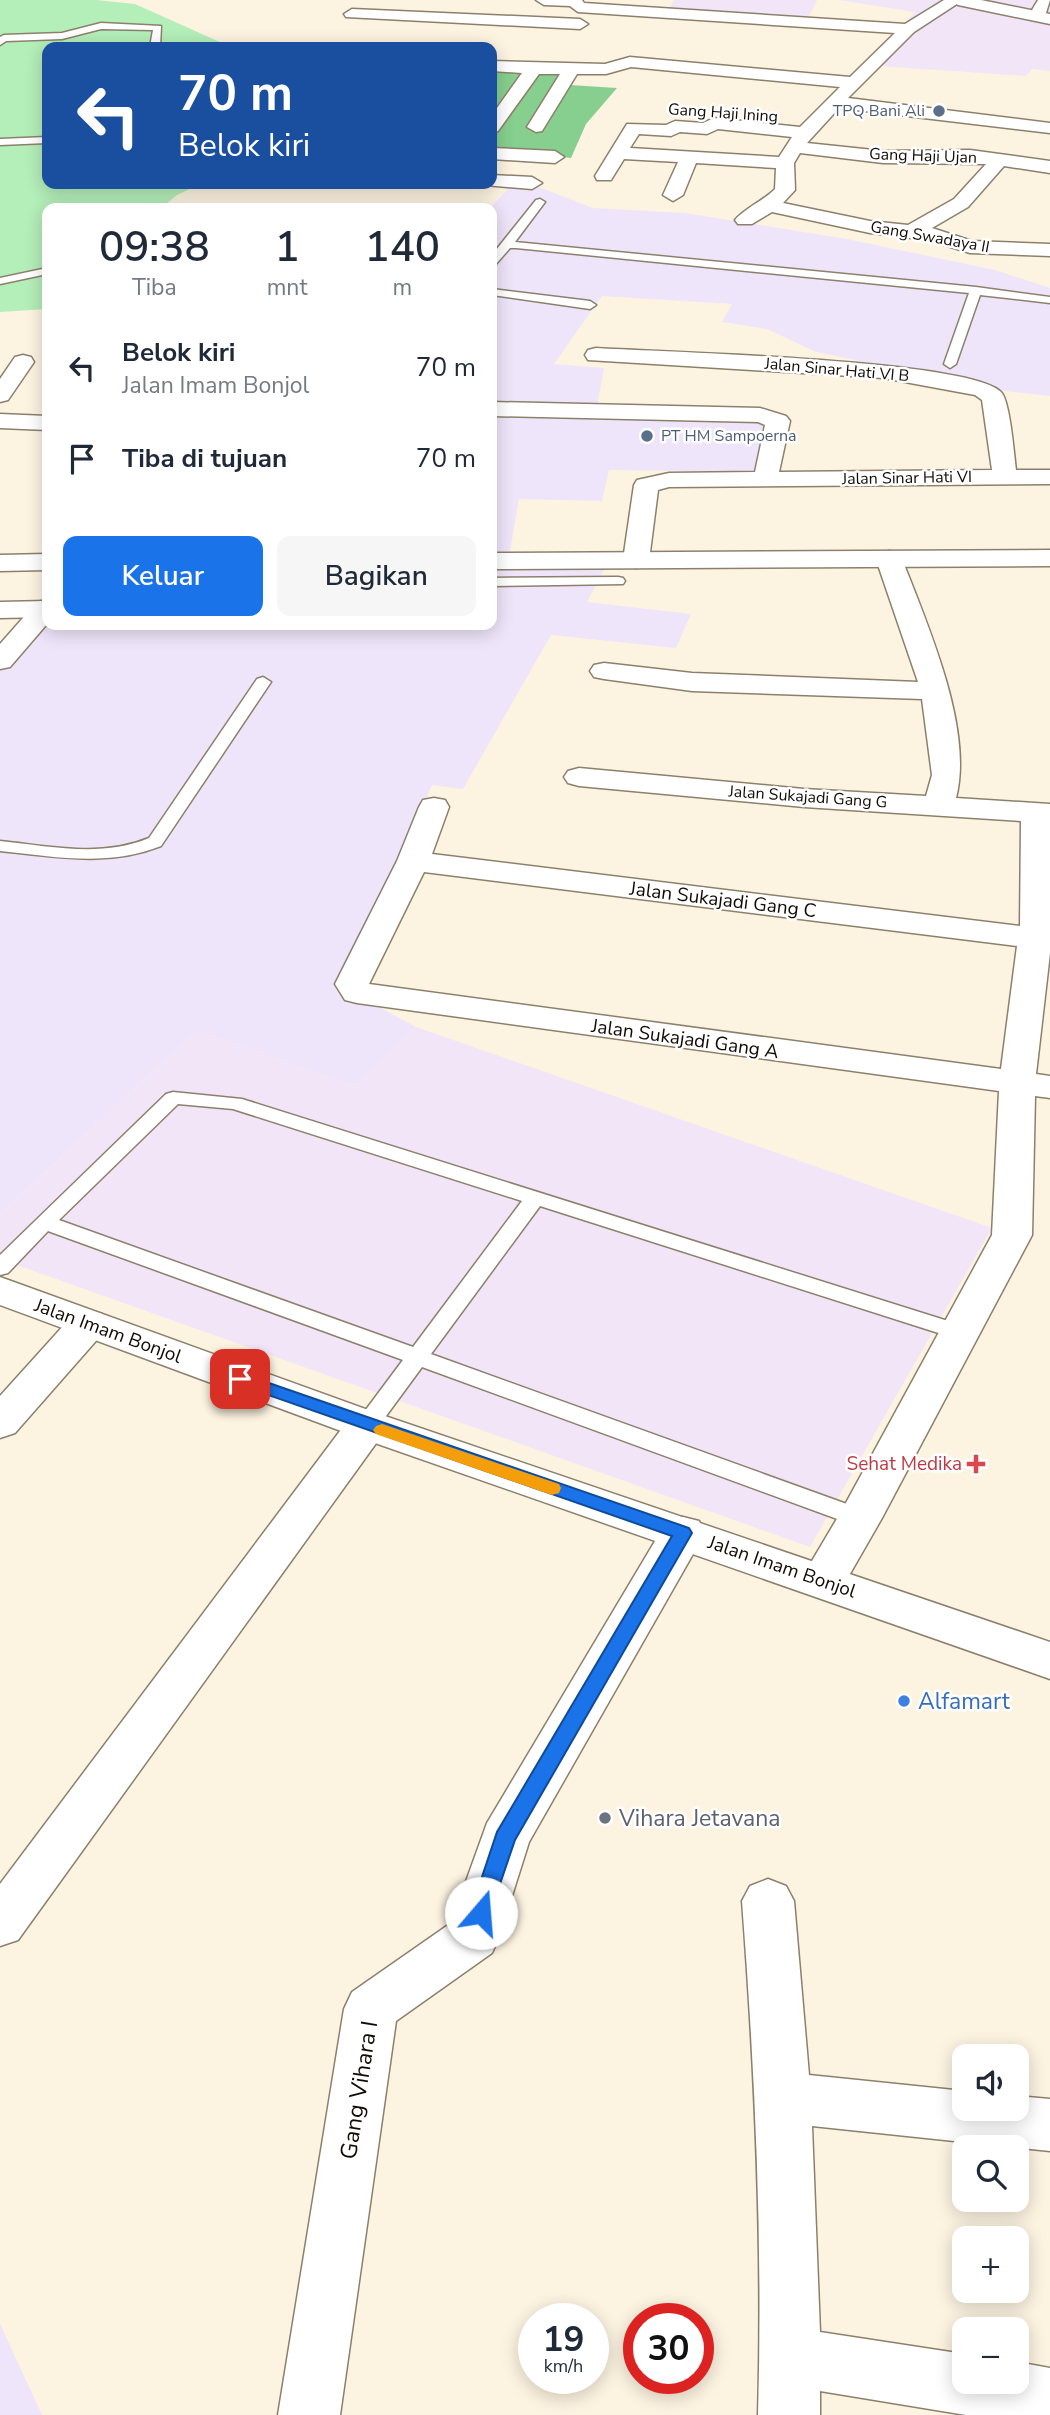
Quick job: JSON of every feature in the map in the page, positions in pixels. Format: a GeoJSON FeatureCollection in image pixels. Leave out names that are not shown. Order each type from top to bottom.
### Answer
{"type":"FeatureCollection","features":[{"type":"Feature","properties":{"kind":"main road"},"geometry":{"type":"LineString","coordinates":[[544,0],[576,2],[578,7],[908,29]]}},
{"type":"Feature","properties":{"kind":"main road"},"geometry":{"type":"LineString","coordinates":[[745,220],[769,206],[785,190],[800,141],[908,29],[956,0],[1046,10]]}},
{"type":"Feature","properties":{"kind":"main road"},"geometry":{"type":"LineString","coordinates":[[990,0],[1046,10]]}},
{"type":"Feature","properties":{"kind":"main road"},"geometry":{"type":"LineString","coordinates":[[352,14],[659,28]]}},
{"type":"Feature","properties":{"kind":"main road"},"geometry":{"type":"LineString","coordinates":[[630,62],[648,45]]}},
{"type":"Feature","properties":{"kind":"main road"},"geometry":{"type":"LineString","coordinates":[[497,66],[606,69],[630,62],[853,85],[883,91],[893,98],[961,104]]}},
{"type":"Feature","properties":{"kind":"main road"},"geometry":{"type":"LineString","coordinates":[[536,127],[572,68]]}},
{"type":"Feature","properties":{"kind":"main road"},"geometry":{"type":"LineString","coordinates":[[497,120],[534,69]]}},
{"type":"Feature","properties":{"kind":"main road"},"geometry":{"type":"LineString","coordinates":[[497,89],[518,90]]}},
{"type":"Feature","properties":{"kind":"main road"},"geometry":{"type":"LineString","coordinates":[[835,102],[1050,128]]}},
{"type":"Feature","properties":{"kind":"main road","name":"Gang Haji Ining"},"geometry":{"type":"LineString","coordinates":[[670,109],[800,141]]}},
{"type":"Feature","properties":{"kind":"main road"},"geometry":{"type":"LineString","coordinates":[[604,176],[633,128],[671,131],[675,126],[707,129],[710,123],[714,123],[800,141]]}},
{"type":"Feature","properties":{"kind":"main road"},"geometry":{"type":"LineString","coordinates":[[617,152],[689,158],[800,141]]}},
{"type":"Feature","properties":{"kind":"main road","name":"Gang Haji Ujan"},"geometry":{"type":"LineString","coordinates":[[800,141],[883,158],[917,159],[943,155],[1050,167]]}},
{"type":"Feature","properties":{"kind":"main road"},"geometry":{"type":"LineString","coordinates":[[497,153],[555,157]]}},
{"type":"Feature","properties":{"kind":"main road"},"geometry":{"type":"LineString","coordinates":[[673,195],[689,158]]}},
{"type":"Feature","properties":{"kind":"main road"},"geometry":{"type":"LineString","coordinates":[[911,232],[961,203],[1000,160]]}},
{"type":"Feature","properties":{"kind":"main road"},"geometry":{"type":"LineString","coordinates":[[497,180],[532,183]]}},
{"type":"Feature","properties":{"kind":"main road","name":"Gang Swadaya II"},"geometry":{"type":"LineString","coordinates":[[769,206],[870,227],[931,234],[970,247],[1050,250]]}},
{"type":"Feature","properties":{"kind":"main road","name":"Jalan Sinar Hati VI B"},"geometry":{"type":"LineString","coordinates":[[596,355],[883,371],[982,389],[993,397],[1005,477]]}},
{"type":"Feature","properties":{"kind":"main road"},"geometry":{"type":"LineString","coordinates":[[0,395],[23,362]]}},
{"type":"Feature","properties":{"kind":"main road"},"geometry":{"type":"LineString","coordinates":[[497,409],[760,415],[778,421],[765,480]]}},
{"type":"Feature","properties":{"kind":"main road"},"geometry":{"type":"LineString","coordinates":[[0,421],[42,423]]}},
{"type":"Feature","properties":{"kind":"main road","name":"Jalan Sinar Hati VI"},"geometry":{"type":"LineString","coordinates":[[636,560],[646,485],[669,480],[1050,477]]}},
{"type":"Feature","properties":{"kind":"main road"},"geometry":{"type":"LineString","coordinates":[[497,561],[1050,558]]}},
{"type":"Feature","properties":{"kind":"main road"},"geometry":{"type":"LineString","coordinates":[[889,559],[921,644],[935,691],[947,775],[939,806]]}},
{"type":"Feature","properties":{"kind":"main road"},"geometry":{"type":"LineString","coordinates":[[0,563],[42,562]]}},
{"type":"Feature","properties":{"kind":"main road"},"geometry":{"type":"LineString","coordinates":[[0,610],[42,609]]}},
{"type":"Feature","properties":{"kind":"main road"},"geometry":{"type":"LineString","coordinates":[[0,661],[42,615]]}},
{"type":"Feature","properties":{"kind":"main road"},"geometry":{"type":"LineString","coordinates":[[604,671],[692,682],[935,691]]}},
{"type":"Feature","properties":{"kind":"main road","name":"Jalan Sukajadi Gang G"},"geometry":{"type":"LineString","coordinates":[[579,777],[804,798],[1044,813]]}},
{"type":"Feature","properties":{"kind":"main road"},"geometry":{"type":"LineString","coordinates":[[413,861],[434,807]]}},
{"type":"Feature","properties":{"kind":"main road"},"geometry":{"type":"LineString","coordinates":[[823,1581],[860,1518],[1012,1235],[1034,1085],[1042,939],[1038,914],[1044,813]]}},
{"type":"Feature","properties":{"kind":"main road","name":"Jalan Sukajadi Gang C"},"geometry":{"type":"LineString","coordinates":[[413,861],[1042,939]]}},
{"type":"Feature","properties":{"kind":"main road","name":"Jalan Sukajadi Gang A"},"geometry":{"type":"LineString","coordinates":[[413,861],[352,984],[354,991],[363,995],[1034,1085]]}},
{"type":"Feature","properties":{"kind":"main road","name":"Jalan Imam Bonjol"},"geometry":{"type":"LineString","coordinates":[[0,1290],[367,1425],[1050,1661]]}},
{"type":"Feature","properties":{"kind":"main road"},"geometry":{"type":"LineString","coordinates":[[0,1423],[88,1324]]}},
{"type":"Feature","properties":{"kind":"main road"},"geometry":{"type":"LineString","coordinates":[[0,1924],[367,1425]]}},
{"type":"Feature","properties":{"kind":"main road","name":"Gang Vihara I"},"geometry":{"type":"LineString","coordinates":[[309,2415],[371,2009],[473,1937],[505,1839],[683,1533]]}},
{"type":"Feature","properties":{"kind":"main road"},"geometry":{"type":"LineString","coordinates":[[768,1901],[785,2098],[791,2357],[789,2415]]}},
{"type":"Feature","properties":{"kind":"main road"},"geometry":{"type":"LineString","coordinates":[[785,2098],[1050,2126]]}},
{"type":"Feature","properties":{"kind":"main road"},"geometry":{"type":"LineString","coordinates":[[791,2357],[1050,2398]]}},
{"type":"Feature","properties":{"kind":"lane"},"geometry":{"type":"LineString","coordinates":[[0,42],[4,38],[62,36],[101,26],[145,26],[158,28],[156,42]]}},
{"type":"Feature","properties":{"kind":"lane"},"geometry":{"type":"LineString","coordinates":[[0,142],[42,140]]}},
{"type":"Feature","properties":{"kind":"lane"},"geometry":{"type":"LineString","coordinates":[[500,248],[540,202]]}},
{"type":"Feature","properties":{"kind":"lane"},"geometry":{"type":"LineString","coordinates":[[500,248],[976,290],[1050,300]]}},
{"type":"Feature","properties":{"kind":"lane"},"geometry":{"type":"LineString","coordinates":[[0,281],[42,272]]}},
{"type":"Feature","properties":{"kind":"lane"},"geometry":{"type":"LineString","coordinates":[[950,364],[976,290]]}},
{"type":"Feature","properties":{"kind":"lane"},"geometry":{"type":"LineString","coordinates":[[497,293],[590,304]]}},
{"type":"Feature","properties":{"kind":"lane"},"geometry":{"type":"LineString","coordinates":[[497,582],[618,581]]}},
{"type":"Feature","properties":{"kind":"lane"},"geometry":{"type":"LineString","coordinates":[[0,846],[106,855],[139,850],[156,842],[263,682]]}},
{"type":"Feature","properties":{"kind":"lane"},"geometry":{"type":"LineString","coordinates":[[0,1268],[173,1098],[235,1103],[959,1332]]}},
{"type":"Feature","properties":{"kind":"lane"},"geometry":{"type":"LineString","coordinates":[[367,1425],[536,1197]]}},
{"type":"Feature","properties":{"kind":"lane"},"geometry":{"type":"LineString","coordinates":[[44,1222],[860,1518]]}},
{"type":"Feature","properties":{"kind":"shaded area"},"geometry":{"type":"Polygon","coordinates":[[[674,0],[817,0],[806,22],[667,12],[674,0]]]}},
{"type":"Feature","properties":{"kind":"shaded area"},"geometry":{"type":"Polygon","coordinates":[[[839,0],[1050,0],[1050,71],[1032,69],[1026,76],[865,65],[915,12],[839,0]]]}},
{"type":"Feature","properties":{"kind":"shaded area"},"geometry":{"type":"Polygon","coordinates":[[[510,187],[539,187],[593,208],[685,213],[847,239],[995,270],[1050,288],[1050,396],[1005,391],[816,352],[767,329],[722,322],[732,304],[602,296],[554,364],[604,368],[597,407],[766,414],[764,472],[609,470],[602,501],[519,499],[508,562],[608,562],[587,602],[691,614],[676,648],[551,635],[463,789],[432,785],[344,988],[416,1027],[355,1086],[196,1031],[0,1214],[0,647],[42,609],[42,630],[497,630],[497,203],[495,203],[510,187]]]}},
{"type":"Feature","properties":{"kind":"shaded area"},"geometry":{"type":"Polygon","coordinates":[[[416,1027],[992,1228],[810,1547],[0,1259],[0,1214],[196,1031],[355,1086],[416,1027]]]}},
{"type":"Feature","properties":{"kind":"shaded area"},"geometry":{"type":"Polygon","coordinates":[[[0,2324],[42,2415],[0,2415],[0,2324]]]}},
{"type":"Feature","properties":{"kind":"green space"},"geometry":{"type":"Polygon","coordinates":[[[0,0],[96,0],[135,4],[220,42],[42,42],[42,189],[190,189],[167,203],[42,203],[42,309],[0,312],[0,0]]]}},
{"type":"Feature","properties":{"kind":"green space"},"geometry":{"type":"Polygon","coordinates":[[[497,62],[580,67],[570,85],[617,88],[586,124],[571,158],[497,150],[497,62]]]}},
{"type":"Feature","properties":{"kind":"slow traffic"},"geometry":{"type":"LineString","coordinates":[[382,1430],[552,1488]]}},
{"type":"Feature","properties":{"kind":"place","name":"TPQ Bani Ali"},"geometry":{"type":"Point","coordinates":[939,111]}},
{"type":"Feature","properties":{"kind":"place","name":"PT HM Sampoerna"},"geometry":{"type":"Point","coordinates":[647,436]}},
{"type":"Feature","properties":{"kind":"place","name":"Sehat Medika"},"geometry":{"type":"Point","coordinates":[976,1464]}},
{"type":"Feature","properties":{"kind":"place","name":"Alfamart"},"geometry":{"type":"Point","coordinates":[904,1701]}},
{"type":"Feature","properties":{"kind":"place","name":"Vihara Jetavana"},"geometry":{"type":"Point","coordinates":[605,1818]}},
{"type":"Feature","properties":{"kind":"route"},"geometry":{"type":"LineString","coordinates":[[240,1379],[683,1533],[505,1839],[481,1913]]}}]}
